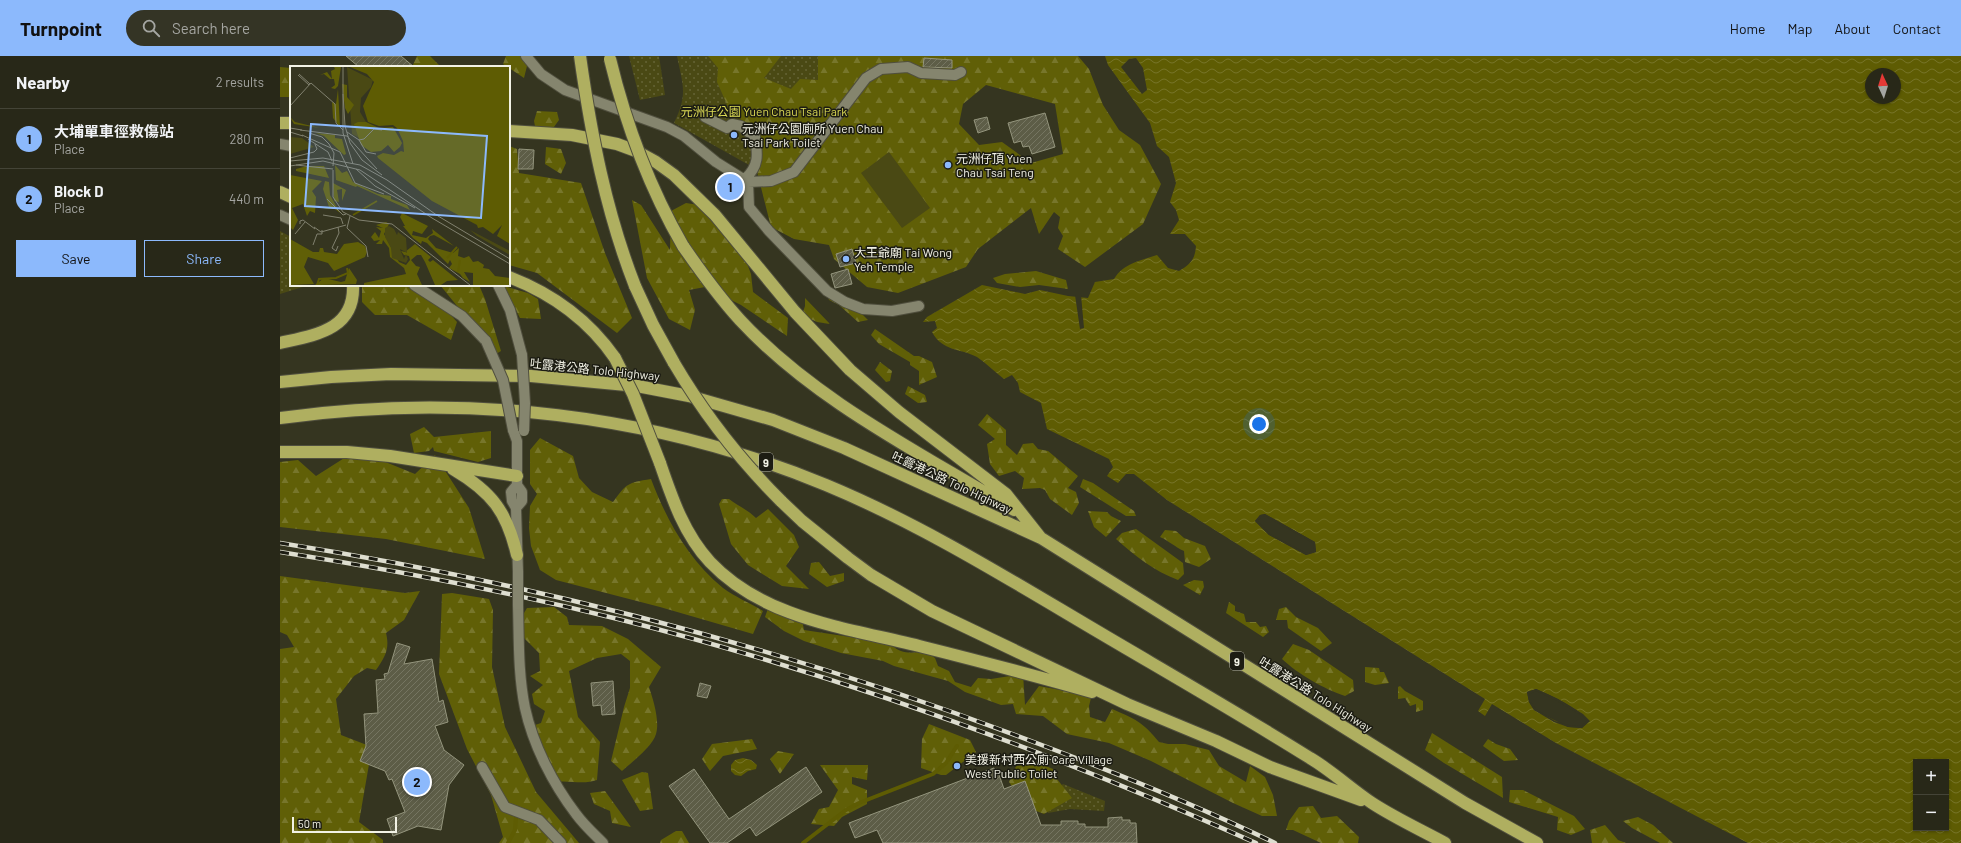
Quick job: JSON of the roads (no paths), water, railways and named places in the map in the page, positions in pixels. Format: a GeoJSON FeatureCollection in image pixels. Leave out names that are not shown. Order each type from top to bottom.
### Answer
{"type":"FeatureCollection","features":[{"type":"Feature","properties":{"kind":"highway"},"geometry":{"type":"LineString","coordinates":[[580,56],[590,127],[607,199],[624,257],[635,286],[653,325],[674,363],[714,425],[738,455],[802,521],[843,554],[898,591],[964,626],[1127,704],[1216,741],[1270,767],[1373,804]]}},
{"type":"Feature","properties":{"kind":"highway"},"geometry":{"type":"LineString","coordinates":[[610,57],[623,110],[643,167],[666,216],[683,246],[708,282],[741,321],[767,347],[807,381],[853,413],[1023,515]]}},
{"type":"Feature","properties":{"kind":"highway"},"geometry":{"type":"LineString","coordinates":[[510,131],[572,135],[617,144],[649,158],[674,175],[715,215],[795,312],[850,370],[898,412],[1006,494],[1041,538]]}},
{"type":"Feature","properties":{"kind":"highway"},"geometry":{"type":"LineString","coordinates":[[280,192],[290,196]]}},
{"type":"Feature","properties":{"kind":"highway"},"geometry":{"type":"LineString","coordinates":[[510,277],[546,293],[572,310],[594,330],[615,358],[634,394],[683,524],[699,549],[730,581],[757,598],[812,620],[957,655],[1127,704]]}},
{"type":"Feature","properties":{"kind":"highway"},"geometry":{"type":"LineString","coordinates":[[280,343],[317,334],[336,324],[345,316],[350,307],[353,286]]}},
{"type":"Feature","properties":{"kind":"highway","name":"吐露港公路 Tolo Highway"},"geometry":{"type":"LineString","coordinates":[[280,382],[331,377],[391,374],[531,376],[638,386],[689,396],[773,420],[844,448],[1041,538],[1465,803],[1537,843]]}},
{"type":"Feature","properties":{"kind":"highway","name":"9"},"geometry":{"type":"LineString","coordinates":[[280,418],[366,409],[451,408],[530,412],[634,427],[698,443],[780,467],[829,486],[875,507],[929,534],[1015,581],[1314,760],[1373,804],[1445,843]]}},
{"type":"Feature","properties":{"kind":"highway"},"geometry":{"type":"LineString","coordinates":[[280,452],[347,452],[390,456],[447,465],[517,480]]}},
{"type":"Feature","properties":{"kind":"highway"},"geometry":{"type":"LineString","coordinates":[[447,465],[476,485],[499,509],[511,530],[517,555]]}},
{"type":"Feature","properties":{"kind":"street"},"geometry":{"type":"LineString","coordinates":[[526,56],[541,74],[564,90],[667,127],[684,136],[716,162],[747,180],[771,181],[794,172],[866,78],[881,69],[908,68],[921,73],[955,75],[961,72]]}},
{"type":"Feature","properties":{"kind":"street"},"geometry":{"type":"LineString","coordinates":[[705,117],[727,128],[732,124],[741,126],[755,137],[758,154],[752,172],[747,180],[749,206],[768,232],[826,291],[845,302],[863,309],[892,311],[919,306]]}},
{"type":"Feature","properties":{"kind":"street"},"geometry":{"type":"LineString","coordinates":[[280,144],[290,146]]}},
{"type":"Feature","properties":{"kind":"street"},"geometry":{"type":"LineString","coordinates":[[280,215],[290,220]]}},
{"type":"Feature","properties":{"kind":"street"},"geometry":{"type":"LineString","coordinates":[[416,286],[462,316],[486,341],[504,380],[513,430],[517,441],[517,480],[522,492],[522,501],[516,508],[521,676],[525,708],[534,737],[548,769],[563,795],[576,815],[603,843]]}},
{"type":"Feature","properties":{"kind":"street"},"geometry":{"type":"LineString","coordinates":[[498,286],[510,310],[520,342],[525,403],[524,431],[517,441]]}},
{"type":"Feature","properties":{"kind":"street"},"geometry":{"type":"LineString","coordinates":[[482,768],[505,807],[538,820],[561,843]]}},
{"type":"Feature","properties":{"kind":"water"},"geometry":{"type":"Polygon","coordinates":[[[1105,56],[1961,56],[1961,843],[1748,843],[1556,743],[1492,704],[1485,716],[1478,711],[1485,699],[1167,500],[1134,474],[1126,474],[1118,483],[1107,476],[1113,467],[1109,459],[1047,429],[1041,403],[1020,392],[1018,383],[1012,375],[1004,379],[977,357],[952,349],[941,343],[932,332],[937,328],[935,321],[923,322],[927,317],[982,285],[1025,294],[1040,290],[1068,296],[1088,298],[1095,282],[1114,279],[1123,269],[1139,261],[1157,255],[1168,268],[1179,271],[1192,261],[1196,246],[1185,234],[1170,234],[1179,220],[1176,210],[1170,202],[1176,183],[1169,157],[1157,146],[1150,123],[1108,65],[1105,56]],[[1136,58],[1129,59],[1121,67],[1142,94],[1147,90],[1143,68],[1136,58]],[[1265,514],[1260,515],[1255,521],[1269,535],[1306,555],[1316,552],[1315,542],[1265,514]],[[1536,689],[1527,692],[1529,702],[1534,710],[1568,727],[1582,728],[1589,721],[1571,706],[1536,689]]]}},
{"type":"Feature","properties":{"kind":"water"},"geometry":{"type":"Polygon","coordinates":[[[743,758],[751,760],[757,765],[756,769],[748,771],[741,776],[735,775],[731,771],[731,765],[735,760],[743,758]]]}},
{"type":"Feature","properties":{"kind":"waterway"},"geometry":{"type":"LineString","coordinates":[[803,843],[846,810],[859,803],[933,774],[946,763],[957,746]]}},
{"type":"Feature","properties":{"kind":"waterway"},"geometry":{"type":"LineString","coordinates":[[508,843],[515,830],[516,818]]}},
{"type":"Feature","properties":{"kind":"railway"},"geometry":{"type":"LineString","coordinates":[[280,543],[473,578],[569,600],[759,650],[946,710],[1039,744],[1158,791],[1275,843]]}},
{"type":"Feature","properties":{"kind":"railway"},"geometry":{"type":"LineString","coordinates":[[280,552],[409,574],[537,600],[622,620],[784,665],[944,718],[1023,747],[1256,843]]}},
{"type":"Feature","properties":{"kind":"place","name":"元洲仔公園廁所 Yuen Chau Tsai Park Toilet"},"geometry":{"type":"Point","coordinates":[734,135]}},
{"type":"Feature","properties":{"kind":"place","name":"元洲仔頂 Yuen Chau Tsai Teng"},"geometry":{"type":"Point","coordinates":[948,165]}},
{"type":"Feature","properties":{"kind":"place","name":"大埔單車徑救傷站"},"geometry":{"type":"Point","coordinates":[730,187]}},
{"type":"Feature","properties":{"kind":"place","name":"大王爺廟 Tai Wong Yeh Temple"},"geometry":{"type":"Point","coordinates":[846,259]}},
{"type":"Feature","properties":{"kind":"place","name":"美援新村西公廁 Care Village West Public Toilet"},"geometry":{"type":"Point","coordinates":[957,766]}},
{"type":"Feature","properties":{"kind":"place","name":"Block D"},"geometry":{"type":"Point","coordinates":[417,782]}},
{"type":"Feature","properties":{"kind":"park label","name":"元洲仔公園 Yuen Chau Tsai Park"},"geometry":{"type":"Point","coordinates":[764,111]}}]}
